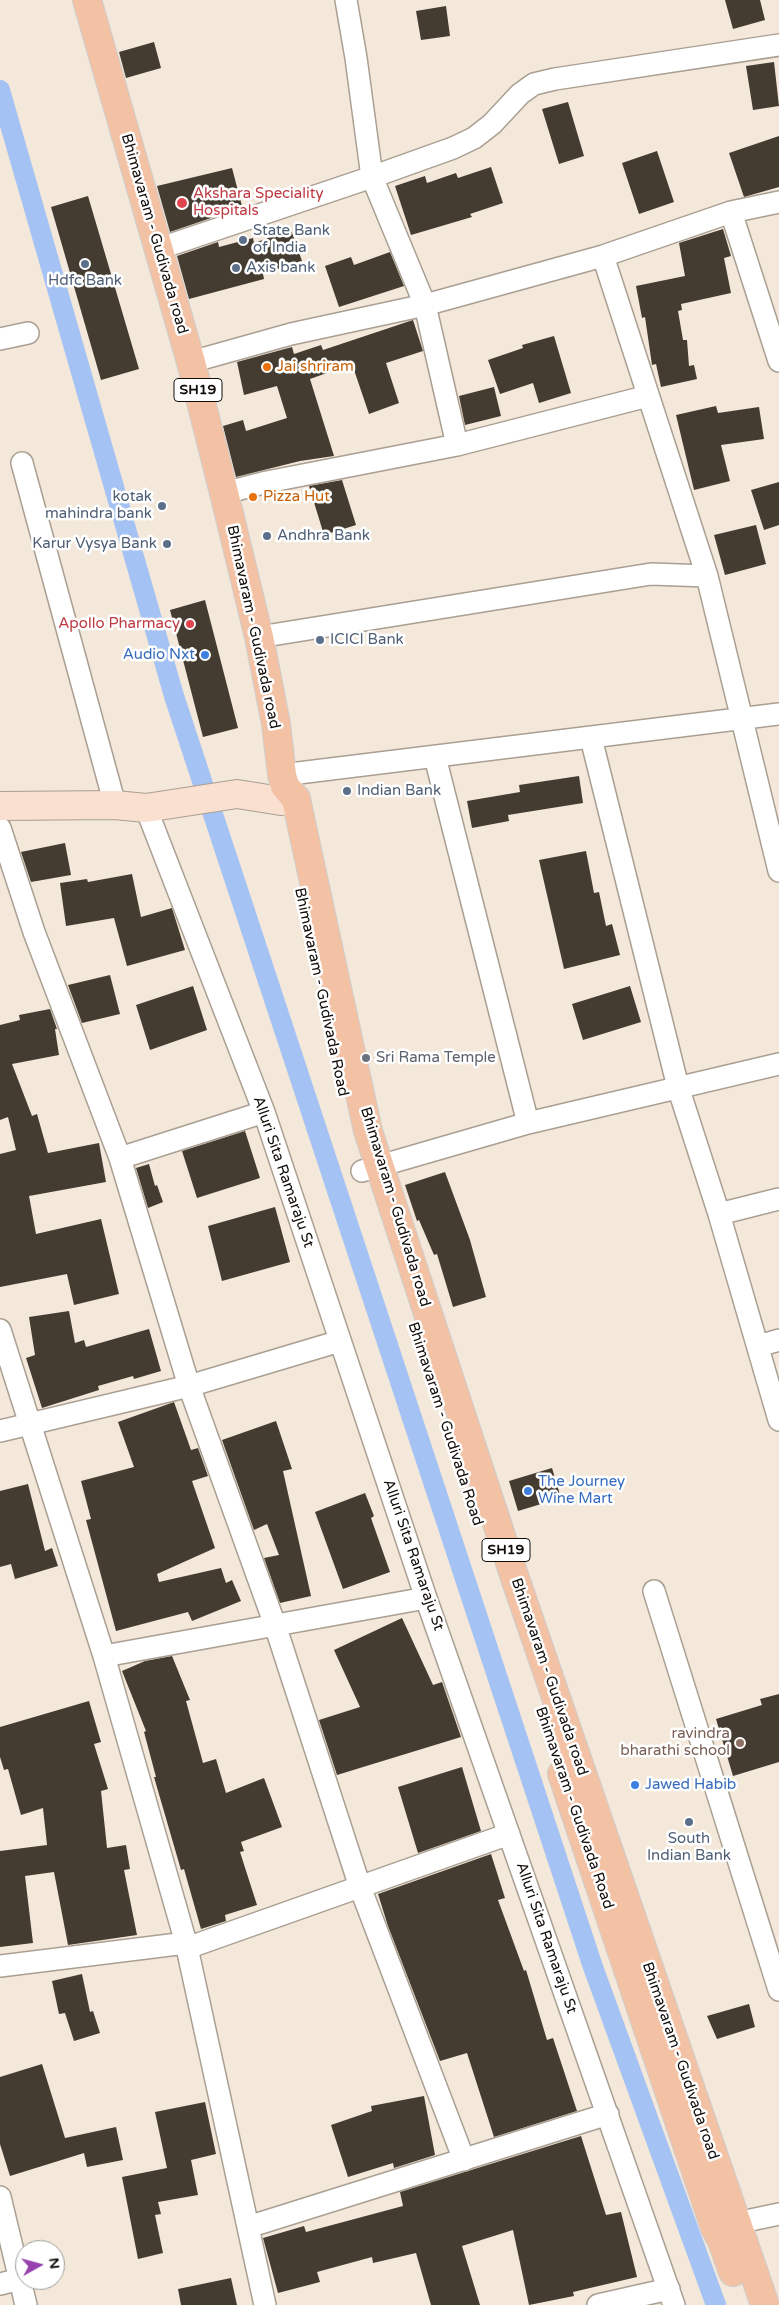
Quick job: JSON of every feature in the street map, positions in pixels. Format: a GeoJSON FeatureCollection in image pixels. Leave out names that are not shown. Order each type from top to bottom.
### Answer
{"type":"FeatureCollection","features":[{"type":"Feature","properties":{"kind":"main road","name":"Bhimavaram - Gudivada road"},"geometry":{"type":"LineString","coordinates":[[87,0],[191,362],[259,637],[276,724],[286,790],[368,1131],[371,1169],[541,1683],[725,2226],[763,2303]]}},
{"type":"Feature","properties":{"kind":"main road"},"geometry":{"type":"LineString","coordinates":[[0,806],[115,805],[158,807],[237,794],[286,790]]}},
{"type":"Feature","properties":{"kind":"street"},"geometry":{"type":"LineString","coordinates":[[346,0],[372,177],[425,305],[457,445]]}},
{"type":"Feature","properties":{"kind":"street"},"geometry":{"type":"LineString","coordinates":[[158,249],[453,148],[474,138],[492,124],[520,94],[534,84],[555,79],[779,45]]}},
{"type":"Feature","properties":{"kind":"street"},"geometry":{"type":"LineString","coordinates":[[191,362],[291,334],[425,305],[603,256],[731,212],[779,202]]}},
{"type":"Feature","properties":{"kind":"street"},"geometry":{"type":"LineString","coordinates":[[731,212],[779,361]]}},
{"type":"Feature","properties":{"kind":"street"},"geometry":{"type":"LineString","coordinates":[[603,256],[707,576],[779,871]]}},
{"type":"Feature","properties":{"kind":"street"},"geometry":{"type":"LineString","coordinates":[[0,339],[28,332]]}},
{"type":"Feature","properties":{"kind":"street"},"geometry":{"type":"LineString","coordinates":[[224,493],[267,482],[457,445],[648,396]]}},
{"type":"Feature","properties":{"kind":"street"},"geometry":{"type":"LineString","coordinates":[[22,463],[115,805]]}},
{"type":"Feature","properties":{"kind":"street"},"geometry":{"type":"LineString","coordinates":[[259,637],[651,574],[707,576]]}},
{"type":"Feature","properties":{"kind":"street"},"geometry":{"type":"LineString","coordinates":[[286,790],[435,757],[779,714]]}},
{"type":"Feature","properties":{"kind":"street"},"geometry":{"type":"LineString","coordinates":[[591,738],[678,1087],[719,1214],[779,1420]]}},
{"type":"Feature","properties":{"kind":"street"},"geometry":{"type":"LineString","coordinates":[[435,757],[528,1123]]}},
{"type":"Feature","properties":{"kind":"street","name":"Alluri Sita Ramaraju St"},"geometry":{"type":"LineString","coordinates":[[158,807],[264,1112],[426,1598],[672,2297]]}},
{"type":"Feature","properties":{"kind":"street"},"geometry":{"type":"LineString","coordinates":[[0,828],[34,932],[120,1158],[189,1386],[274,1625],[360,1887],[464,2160]]}},
{"type":"Feature","properties":{"kind":"street"},"geometry":{"type":"LineString","coordinates":[[371,1169],[528,1123],[779,1064]]}},
{"type":"Feature","properties":{"kind":"street"},"geometry":{"type":"LineString","coordinates":[[120,1158],[264,1112]]}},
{"type":"Feature","properties":{"kind":"street"},"geometry":{"type":"LineString","coordinates":[[719,1214],[779,1199]]}},
{"type":"Feature","properties":{"kind":"street"},"geometry":{"type":"LineString","coordinates":[[0,1330],[104,1656],[187,1945],[265,2305]]}},
{"type":"Feature","properties":{"kind":"street"},"geometry":{"type":"LineString","coordinates":[[758,1346],[779,1340]]}},
{"type":"Feature","properties":{"kind":"street"},"geometry":{"type":"LineString","coordinates":[[0,1431],[189,1386],[340,1341]]}},
{"type":"Feature","properties":{"kind":"street"},"geometry":{"type":"LineString","coordinates":[[654,1590],[779,1990]]}},
{"type":"Feature","properties":{"kind":"street"},"geometry":{"type":"LineString","coordinates":[[104,1656],[426,1598]]}},
{"type":"Feature","properties":{"kind":"street"},"geometry":{"type":"LineString","coordinates":[[0,1966],[187,1945],[360,1887],[509,1834]]}},
{"type":"Feature","properties":{"kind":"street"},"geometry":{"type":"LineString","coordinates":[[248,2227],[608,2114]]}},
{"type":"Feature","properties":{"kind":"street"},"geometry":{"type":"LineString","coordinates":[[0,2197],[10,2281],[26,2305]]}},
{"type":"Feature","properties":{"kind":"street"},"geometry":{"type":"LineString","coordinates":[[725,2226],[779,2214]]}},
{"type":"Feature","properties":{"kind":"street"},"geometry":{"type":"LineString","coordinates":[[598,2305],[672,2297]]}},
{"type":"Feature","properties":{"kind":"building"},"geometry":{"type":"Polygon","coordinates":[[[725,0],[760,0],[765,20],[733,29],[725,0]]]}},
{"type":"Feature","properties":{"kind":"building"},"geometry":{"type":"Polygon","coordinates":[[[446,6],[450,36],[421,40],[416,11],[446,6]]]}},
{"type":"Feature","properties":{"kind":"building"},"geometry":{"type":"Polygon","coordinates":[[[154,42],[161,68],[126,78],[119,52],[154,42]]]}},
{"type":"Feature","properties":{"kind":"building"},"geometry":{"type":"Polygon","coordinates":[[[774,62],[779,106],[753,110],[746,66],[774,62]]]}},
{"type":"Feature","properties":{"kind":"building"},"geometry":{"type":"Polygon","coordinates":[[[568,102],[584,156],[559,164],[542,109],[568,102]]]}},
{"type":"Feature","properties":{"kind":"building"},"geometry":{"type":"Polygon","coordinates":[[[779,136],[779,187],[744,197],[729,153],[779,136]]]}},
{"type":"Feature","properties":{"kind":"building"},"geometry":{"type":"Polygon","coordinates":[[[657,151],[674,202],[639,214],[622,163],[657,151]]]}},
{"type":"Feature","properties":{"kind":"building"},"geometry":{"type":"Polygon","coordinates":[[[491,167],[503,203],[470,214],[472,217],[411,235],[395,186],[425,176],[427,183],[456,173],[458,178],[491,167]]]}},
{"type":"Feature","properties":{"kind":"building","name":"Akshara Speciality Hospitals"},"geometry":{"type":"Polygon","coordinates":[[[232,168],[242,206],[210,215],[211,218],[170,232],[157,186],[232,168]]]}},
{"type":"Feature","properties":{"kind":"building"},"geometry":{"type":"Polygon","coordinates":[[[88,196],[139,369],[101,380],[51,207],[88,196]]]}},
{"type":"Feature","properties":{"kind":"building"},"geometry":{"type":"Polygon","coordinates":[[[723,229],[731,256],[724,258],[731,293],[681,304],[682,310],[678,311],[683,340],[687,340],[689,366],[694,365],[697,379],[661,387],[656,364],[652,365],[645,317],[642,318],[636,286],[685,276],[679,243],[723,229]]]}},
{"type":"Feature","properties":{"kind":"building"},"geometry":{"type":"Polygon","coordinates":[[[291,230],[302,261],[263,274],[264,279],[189,299],[177,256],[218,242],[219,247],[253,238],[254,243],[291,230]]]}},
{"type":"Feature","properties":{"kind":"building"},"geometry":{"type":"Polygon","coordinates":[[[390,252],[404,286],[339,307],[325,266],[351,257],[354,265],[390,252]]]}},
{"type":"Feature","properties":{"kind":"building"},"geometry":{"type":"Polygon","coordinates":[[[413,320],[423,351],[386,363],[399,403],[369,414],[352,364],[310,379],[334,456],[300,461],[236,477],[223,426],[243,420],[246,431],[287,418],[277,386],[244,395],[237,362],[292,347],[294,354],[321,345],[323,350],[413,320]]]}},
{"type":"Feature","properties":{"kind":"building"},"geometry":{"type":"Polygon","coordinates":[[[554,336],[571,393],[539,403],[533,383],[500,394],[488,360],[523,348],[522,345],[554,336]]]}},
{"type":"Feature","properties":{"kind":"building"},"geometry":{"type":"Polygon","coordinates":[[[494,387],[501,416],[465,425],[459,396],[494,387]]]}},
{"type":"Feature","properties":{"kind":"building"},"geometry":{"type":"Polygon","coordinates":[[[716,406],[718,413],[759,407],[764,439],[721,445],[730,481],[694,490],[676,415],[716,406]]]}},
{"type":"Feature","properties":{"kind":"building"},"geometry":{"type":"Polygon","coordinates":[[[342,480],[356,525],[324,535],[309,486],[342,480]]]}},
{"type":"Feature","properties":{"kind":"building"},"geometry":{"type":"Polygon","coordinates":[[[779,482],[779,525],[764,530],[751,490],[779,482]]]}},
{"type":"Feature","properties":{"kind":"building"},"geometry":{"type":"Polygon","coordinates":[[[756,525],[766,564],[725,575],[714,535],[756,525]]]}},
{"type":"Feature","properties":{"kind":"building"},"geometry":{"type":"Polygon","coordinates":[[[205,600],[238,728],[203,737],[170,610],[205,600]]]}},
{"type":"Feature","properties":{"kind":"building"},"geometry":{"type":"Polygon","coordinates":[[[579,776],[583,803],[508,815],[509,821],[472,828],[467,801],[520,792],[519,785],[579,776]]]}},
{"type":"Feature","properties":{"kind":"building"},"geometry":{"type":"Polygon","coordinates":[[[65,843],[71,875],[31,882],[21,852],[65,843]]]}},
{"type":"Feature","properties":{"kind":"building"},"geometry":{"type":"Polygon","coordinates":[[[586,851],[594,893],[599,892],[606,926],[612,924],[620,955],[564,969],[539,860],[586,851]]]}},
{"type":"Feature","properties":{"kind":"building"},"geometry":{"type":"Polygon","coordinates":[[[132,874],[141,917],[172,908],[185,950],[127,966],[114,918],[66,926],[60,883],[87,879],[88,882],[132,874]]]}},
{"type":"Feature","properties":{"kind":"building"},"geometry":{"type":"Polygon","coordinates":[[[110,975],[120,1014],[82,1023],[68,985],[110,975]]]}},
{"type":"Feature","properties":{"kind":"building"},"geometry":{"type":"Polygon","coordinates":[[[193,986],[207,1030],[150,1050],[136,1005],[193,986]]]}},
{"type":"Feature","properties":{"kind":"building"},"geometry":{"type":"Polygon","coordinates":[[[630,986],[641,1022],[583,1040],[572,1004],[630,986]]]}},
{"type":"Feature","properties":{"kind":"building"},"geometry":{"type":"Polygon","coordinates":[[[50,1009],[57,1029],[55,1029],[59,1055],[12,1064],[32,1116],[37,1114],[48,1153],[99,1143],[106,1182],[29,1196],[36,1234],[101,1219],[119,1294],[74,1305],[67,1274],[0,1287],[0,1154],[16,1150],[8,1117],[0,1120],[0,1025],[20,1020],[19,1015],[50,1009]]]}},
{"type":"Feature","properties":{"kind":"building"},"geometry":{"type":"Polygon","coordinates":[[[245,1131],[260,1178],[197,1198],[182,1151],[245,1131]]]}},
{"type":"Feature","properties":{"kind":"building"},"geometry":{"type":"Polygon","coordinates":[[[149,1164],[155,1186],[157,1185],[163,1202],[148,1208],[136,1168],[149,1164]]]}},
{"type":"Feature","properties":{"kind":"building"},"geometry":{"type":"Polygon","coordinates":[[[445,1172],[470,1240],[486,1297],[453,1307],[437,1254],[434,1255],[419,1220],[417,1221],[405,1185],[445,1172]]]}},
{"type":"Feature","properties":{"kind":"building"},"geometry":{"type":"Polygon","coordinates":[[[275,1207],[290,1262],[222,1281],[208,1226],[275,1207]]]}},
{"type":"Feature","properties":{"kind":"building"},"geometry":{"type":"Polygon","coordinates":[[[69,1311],[75,1343],[84,1340],[86,1347],[149,1329],[161,1371],[134,1379],[133,1376],[98,1386],[99,1390],[42,1408],[26,1358],[35,1355],[29,1317],[69,1311]]]}},
{"type":"Feature","properties":{"kind":"building"},"geometry":{"type":"Polygon","coordinates":[[[174,1402],[191,1450],[198,1448],[208,1476],[192,1481],[215,1548],[157,1574],[159,1582],[221,1568],[226,1583],[232,1580],[241,1601],[192,1621],[188,1612],[116,1631],[86,1520],[91,1519],[81,1481],[134,1467],[118,1422],[174,1402]]]}},
{"type":"Feature","properties":{"kind":"building"},"geometry":{"type":"Polygon","coordinates":[[[276,1421],[292,1469],[283,1471],[311,1596],[280,1603],[264,1558],[279,1555],[267,1524],[254,1530],[222,1440],[276,1421]]]}},
{"type":"Feature","properties":{"kind":"building"},"geometry":{"type":"Polygon","coordinates":[[[552,1468],[561,1498],[518,1511],[509,1481],[552,1468]]]}},
{"type":"Feature","properties":{"kind":"building"},"geometry":{"type":"Polygon","coordinates":[[[28,1484],[45,1551],[52,1548],[58,1566],[15,1579],[11,1564],[0,1567],[0,1491],[28,1484]]]}},
{"type":"Feature","properties":{"kind":"building"},"geometry":{"type":"Polygon","coordinates":[[[365,1493],[374,1516],[371,1518],[390,1572],[343,1589],[315,1512],[365,1493]]]}},
{"type":"Feature","properties":{"kind":"building"},"geometry":{"type":"Polygon","coordinates":[[[402,1618],[433,1685],[442,1682],[461,1737],[337,1775],[319,1720],[360,1707],[334,1650],[402,1618]]]}},
{"type":"Feature","properties":{"kind":"building"},"geometry":{"type":"Polygon","coordinates":[[[172,1656],[190,1700],[186,1701],[203,1763],[216,1759],[226,1793],[264,1778],[282,1827],[241,1842],[244,1851],[240,1852],[257,1905],[225,1915],[226,1921],[201,1929],[184,1869],[181,1870],[154,1777],[156,1777],[144,1732],[146,1731],[122,1671],[145,1661],[172,1656]]]}},
{"type":"Feature","properties":{"kind":"building"},"geometry":{"type":"Polygon","coordinates":[[[779,1694],[779,1762],[733,1776],[716,1719],[762,1705],[760,1699],[779,1694]]]}},
{"type":"Feature","properties":{"kind":"building"},"geometry":{"type":"Polygon","coordinates":[[[89,1701],[101,1742],[94,1744],[108,1789],[101,1791],[107,1848],[126,1845],[130,1869],[124,1870],[137,1935],[68,1945],[54,1872],[25,1876],[33,1943],[0,1947],[0,1851],[47,1845],[43,1808],[21,1815],[8,1769],[4,1770],[0,1757],[0,1727],[89,1701]]]}},
{"type":"Feature","properties":{"kind":"building"},"geometry":{"type":"Polygon","coordinates":[[[462,1767],[481,1831],[418,1853],[398,1787],[462,1767]]]}},
{"type":"Feature","properties":{"kind":"building"},"geometry":{"type":"Polygon","coordinates":[[[491,1854],[505,1898],[498,1900],[524,1971],[526,1970],[547,2040],[553,2038],[577,2111],[494,2137],[467,2053],[440,2061],[388,1926],[378,1894],[491,1854]]]}},
{"type":"Feature","properties":{"kind":"building"},"geometry":{"type":"Polygon","coordinates":[[[82,1974],[90,2012],[93,2011],[100,2033],[74,2041],[65,2013],[59,2014],[52,1981],[82,1974]]]}},
{"type":"Feature","properties":{"kind":"building"},"geometry":{"type":"Polygon","coordinates":[[[749,2004],[755,2027],[717,2039],[707,2016],[749,2004]]]}},
{"type":"Feature","properties":{"kind":"building"},"geometry":{"type":"Polygon","coordinates":[[[42,2064],[65,2138],[116,2127],[123,2160],[87,2167],[84,2153],[10,2176],[0,2144],[0,2077],[42,2064]]]}},
{"type":"Feature","properties":{"kind":"building"},"geometry":{"type":"Polygon","coordinates":[[[424,2096],[435,2155],[394,2168],[393,2163],[348,2177],[331,2125],[372,2111],[371,2106],[424,2096]]]}},
{"type":"Feature","properties":{"kind":"building"},"geometry":{"type":"Polygon","coordinates":[[[205,2102],[216,2154],[191,2160],[198,2195],[158,2202],[161,2214],[155,2215],[163,2253],[138,2259],[122,2177],[167,2168],[155,2112],[205,2102]]]}},
{"type":"Feature","properties":{"kind":"building"},"geometry":{"type":"Polygon","coordinates":[[[581,2136],[606,2215],[621,2212],[637,2277],[573,2292],[574,2296],[529,2305],[513,2230],[462,2246],[480,2305],[431,2305],[416,2253],[373,2263],[372,2257],[317,2272],[320,2282],[278,2293],[263,2238],[304,2226],[306,2232],[403,2206],[400,2192],[581,2136]]]}},
{"type":"Feature","properties":{"kind":"building"},"geometry":{"type":"Polygon","coordinates":[[[231,2278],[237,2305],[181,2305],[178,2289],[231,2278]]]}},
{"type":"Feature","properties":{"kind":"waterway"},"geometry":{"type":"LineString","coordinates":[[0,90],[174,696],[593,1967],[716,2305]]}},
{"type":"Feature","properties":{"kind":"place","name":"Akshara Speciality Hospitals"},"geometry":{"type":"Point","coordinates":[182,203]}},
{"type":"Feature","properties":{"kind":"place","name":"State Bank of India"},"geometry":{"type":"Point","coordinates":[243,240]}},
{"type":"Feature","properties":{"kind":"place","name":"Hdfc Bank"},"geometry":{"type":"Point","coordinates":[85,264]}},
{"type":"Feature","properties":{"kind":"place","name":"Axis bank"},"geometry":{"type":"Point","coordinates":[236,268]}},
{"type":"Feature","properties":{"kind":"place","name":"Jai shriram"},"geometry":{"type":"Point","coordinates":[267,367]}},
{"type":"Feature","properties":{"kind":"place","name":"Pizza Hut"},"geometry":{"type":"Point","coordinates":[253,497]}},
{"type":"Feature","properties":{"kind":"place","name":"kotak mahindra bank"},"geometry":{"type":"Point","coordinates":[162,506]}},
{"type":"Feature","properties":{"kind":"place","name":"Andhra Bank"},"geometry":{"type":"Point","coordinates":[267,536]}},
{"type":"Feature","properties":{"kind":"place","name":"Karur Vysya Bank"},"geometry":{"type":"Point","coordinates":[167,544]}},
{"type":"Feature","properties":{"kind":"place","name":"Apollo Pharmacy"},"geometry":{"type":"Point","coordinates":[190,624]}},
{"type":"Feature","properties":{"kind":"place","name":"ICICI Bank"},"geometry":{"type":"Point","coordinates":[320,640]}},
{"type":"Feature","properties":{"kind":"place","name":"Audio Nxt"},"geometry":{"type":"Point","coordinates":[205,655]}},
{"type":"Feature","properties":{"kind":"place","name":"Indian Bank"},"geometry":{"type":"Point","coordinates":[347,791]}},
{"type":"Feature","properties":{"kind":"place","name":"Sri Rama Temple"},"geometry":{"type":"Point","coordinates":[366,1058]}},
{"type":"Feature","properties":{"kind":"place","name":"The Journey Wine Mart"},"geometry":{"type":"Point","coordinates":[528,1491]}},
{"type":"Feature","properties":{"kind":"place","name":"ravindra bharathi school"},"geometry":{"type":"Point","coordinates":[740,1743]}},
{"type":"Feature","properties":{"kind":"place","name":"Jawed Habib"},"geometry":{"type":"Point","coordinates":[635,1785]}},
{"type":"Feature","properties":{"kind":"place","name":"South Indian Bank"},"geometry":{"type":"Point","coordinates":[689,1822]}}]}
